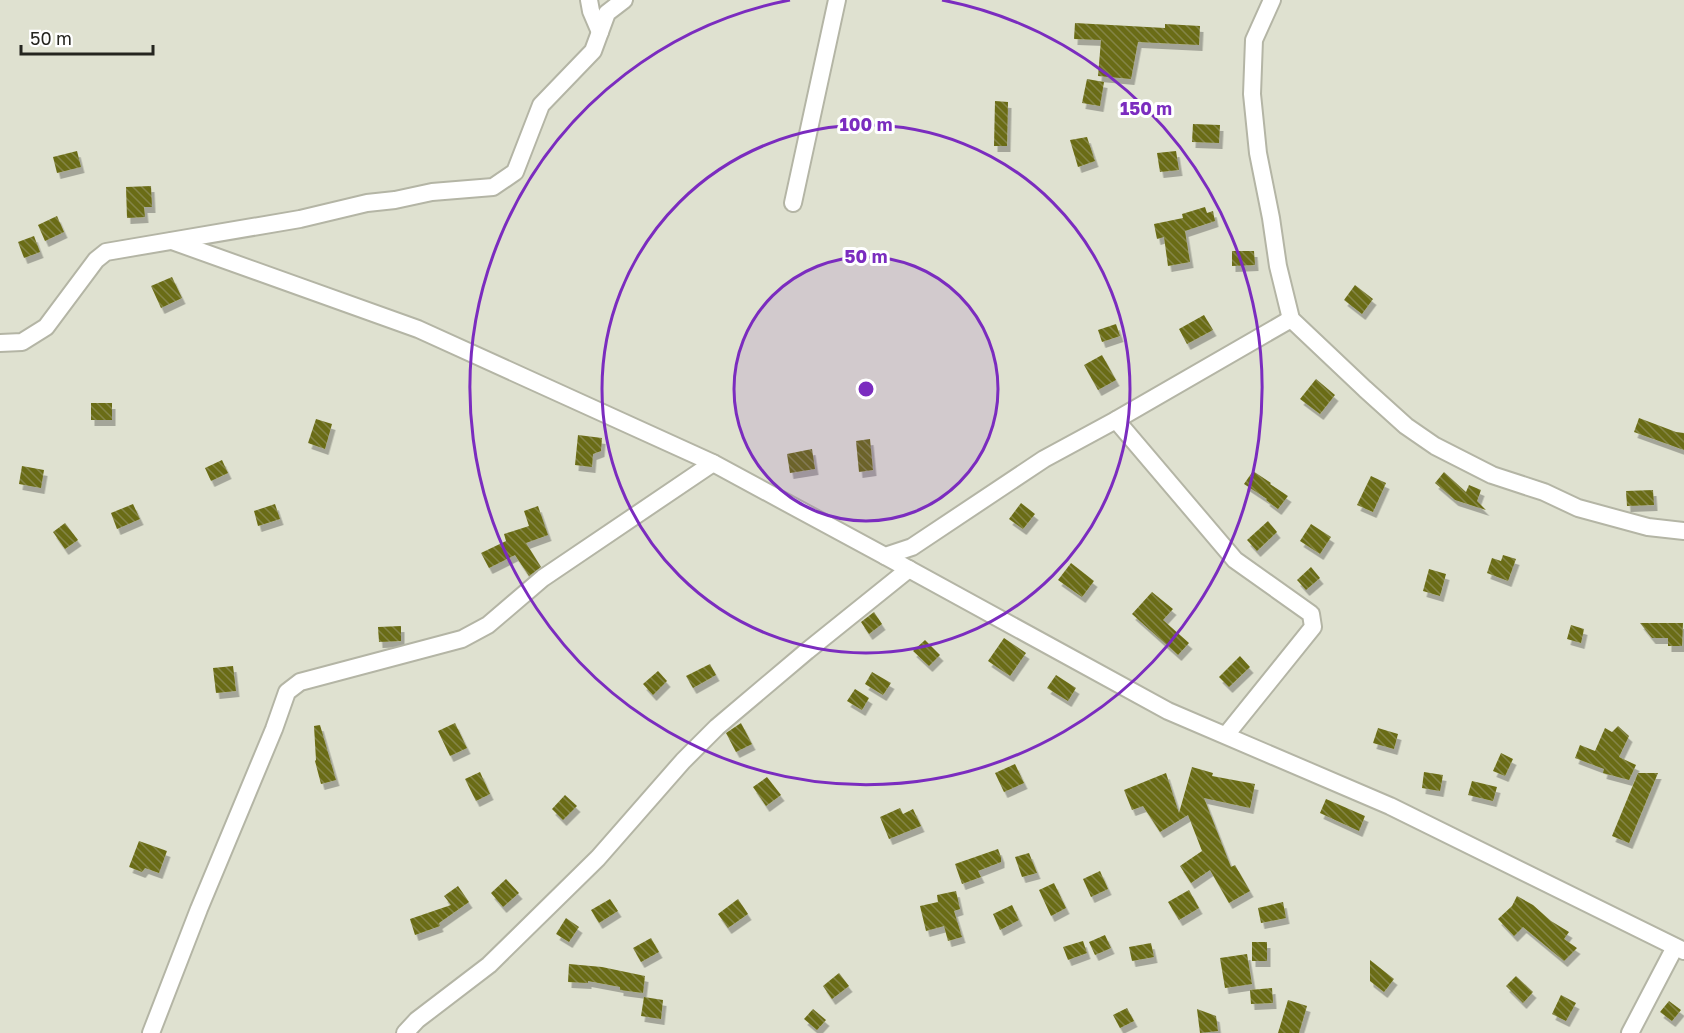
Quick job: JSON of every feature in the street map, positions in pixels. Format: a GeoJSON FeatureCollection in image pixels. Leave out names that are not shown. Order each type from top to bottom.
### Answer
{"type":"FeatureCollection","features":[{"type":"Feature","properties":{"kind":"street"},"geometry":{"type":"LineString","coordinates":[[589,0],[600,32]]}},
{"type":"Feature","properties":{"kind":"street"},"geometry":{"type":"LineString","coordinates":[[0,344],[22,342],[46,327],[96,260],[106,252],[432,192],[493,187],[514,172],[541,105],[593,51],[607,13],[624,0]]}},
{"type":"Feature","properties":{"kind":"street"},"geometry":{"type":"LineString","coordinates":[[793,203],[837,0]]}},
{"type":"Feature","properties":{"kind":"street"},"geometry":{"type":"LineString","coordinates":[[1272,0],[1254,40],[1252,94],[1258,153],[1278,266],[1291,319],[1406,426],[1435,446],[1492,475],[1544,492],[1578,508],[1648,527],[1684,531]]}},
{"type":"Feature","properties":{"kind":"street"},"geometry":{"type":"LineString","coordinates":[[172,241],[418,329],[713,463],[1168,711],[1390,806],[1680,949],[1630,1033]]}},
{"type":"Feature","properties":{"kind":"street"},"geometry":{"type":"LineString","coordinates":[[885,556],[912,547],[1044,459],[1291,319]]}},
{"type":"Feature","properties":{"kind":"street"},"geometry":{"type":"LineString","coordinates":[[1116,420],[1235,560],[1311,614],[1312,627],[1226,735]]}},
{"type":"Feature","properties":{"kind":"street"},"geometry":{"type":"LineString","coordinates":[[151,1033],[287,692],[300,682],[462,639],[488,625],[543,578],[713,463]]}},
{"type":"Feature","properties":{"kind":"street"},"geometry":{"type":"LineString","coordinates":[[405,1033],[417,1020],[489,965],[598,858],[683,761],[717,727],[909,569]]}},
{"type":"Feature","properties":{"kind":"building"},"geometry":{"type":"Polygon","coordinates":[[[1075,23],[1165,28],[1165,24],[1200,26],[1199,45],[1138,42],[1131,79],[1098,76],[1101,40],[1074,39],[1075,23]]]}},
{"type":"Feature","properties":{"kind":"building"},"geometry":{"type":"Polygon","coordinates":[[[1087,79],[1104,82],[1100,106],[1082,103],[1087,79]]]}},
{"type":"Feature","properties":{"kind":"building"},"geometry":{"type":"Polygon","coordinates":[[[995,101],[1008,102],[1007,146],[994,146],[995,101]]]}},
{"type":"Feature","properties":{"kind":"building"},"geometry":{"type":"Polygon","coordinates":[[[1193,124],[1220,125],[1219,143],[1192,142],[1193,124]]]}},
{"type":"Feature","properties":{"kind":"building"},"geometry":{"type":"Polygon","coordinates":[[[1087,137],[1095,161],[1078,167],[1070,140],[1087,137]]]}},
{"type":"Feature","properties":{"kind":"building"},"geometry":{"type":"Polygon","coordinates":[[[77,151],[81,167],[57,173],[53,157],[77,151]]]}},
{"type":"Feature","properties":{"kind":"building"},"geometry":{"type":"Polygon","coordinates":[[[1176,151],[1179,170],[1160,172],[1157,153],[1176,151]]]}},
{"type":"Feature","properties":{"kind":"building"},"geometry":{"type":"Polygon","coordinates":[[[151,186],[152,207],[144,207],[145,217],[127,218],[126,187],[151,186]]]}},
{"type":"Feature","properties":{"kind":"building"},"geometry":{"type":"Polygon","coordinates":[[[1205,207],[1207,213],[1213,211],[1215,221],[1185,231],[1190,262],[1168,266],[1164,237],[1157,239],[1154,224],[1183,218],[1182,214],[1205,207]]]}},
{"type":"Feature","properties":{"kind":"building"},"geometry":{"type":"Polygon","coordinates":[[[57,216],[64,232],[45,241],[38,225],[57,216]]]}},
{"type":"Feature","properties":{"kind":"building"},"geometry":{"type":"Polygon","coordinates":[[[34,236],[40,252],[24,258],[18,242],[34,236]]]}},
{"type":"Feature","properties":{"kind":"building"},"geometry":{"type":"Polygon","coordinates":[[[1232,251],[1254,251],[1255,265],[1232,266],[1232,251]]]}},
{"type":"Feature","properties":{"kind":"building"},"geometry":{"type":"Polygon","coordinates":[[[172,277],[182,298],[161,308],[151,286],[172,277]]]}},
{"type":"Feature","properties":{"kind":"building"},"geometry":{"type":"Polygon","coordinates":[[[1355,285],[1373,299],[1362,314],[1344,300],[1355,285]]]}},
{"type":"Feature","properties":{"kind":"building"},"geometry":{"type":"Polygon","coordinates":[[[1204,315],[1213,330],[1187,344],[1179,329],[1204,315]]]}},
{"type":"Feature","properties":{"kind":"building"},"geometry":{"type":"Polygon","coordinates":[[[1116,324],[1120,336],[1102,342],[1098,330],[1116,324]]]}},
{"type":"Feature","properties":{"kind":"building"},"geometry":{"type":"Polygon","coordinates":[[[1102,355],[1116,380],[1098,390],[1084,365],[1102,355]]]}},
{"type":"Feature","properties":{"kind":"building"},"geometry":{"type":"Polygon","coordinates":[[[1316,379],[1335,395],[1320,414],[1300,399],[1316,379]]]}},
{"type":"Feature","properties":{"kind":"building"},"geometry":{"type":"Polygon","coordinates":[[[91,403],[112,403],[112,420],[91,420],[91,403]]]}},
{"type":"Feature","properties":{"kind":"building"},"geometry":{"type":"Polygon","coordinates":[[[1639,418],[1684,433],[1684,450],[1634,432],[1639,418]]]}},
{"type":"Feature","properties":{"kind":"building"},"geometry":{"type":"Polygon","coordinates":[[[316,419],[332,424],[325,449],[308,443],[316,419]]]}},
{"type":"Feature","properties":{"kind":"building"},"geometry":{"type":"Polygon","coordinates":[[[578,435],[602,438],[601,451],[593,454],[592,467],[575,465],[578,435]]]}},
{"type":"Feature","properties":{"kind":"building"},"geometry":{"type":"Polygon","coordinates":[[[870,439],[873,470],[859,472],[856,441],[870,439]]]}},
{"type":"Feature","properties":{"kind":"building"},"geometry":{"type":"Polygon","coordinates":[[[812,449],[815,469],[790,473],[787,454],[812,449]]]}},
{"type":"Feature","properties":{"kind":"building"},"geometry":{"type":"Polygon","coordinates":[[[222,460],[228,473],[211,481],[205,468],[222,460]]]}},
{"type":"Feature","properties":{"kind":"building"},"geometry":{"type":"Polygon","coordinates":[[[22,466],[44,470],[41,488],[19,484],[22,466]]]}},
{"type":"Feature","properties":{"kind":"building"},"geometry":{"type":"Polygon","coordinates":[[[1253,471],[1288,496],[1278,509],[1244,484],[1253,471]]]}},
{"type":"Feature","properties":{"kind":"building"},"geometry":{"type":"Polygon","coordinates":[[[1444,472],[1466,492],[1469,485],[1481,490],[1477,501],[1486,510],[1455,500],[1435,483],[1444,472]]]}},
{"type":"Feature","properties":{"kind":"building"},"geometry":{"type":"Polygon","coordinates":[[[1371,476],[1386,483],[1373,512],[1357,505],[1371,476]]]}},
{"type":"Feature","properties":{"kind":"building"},"geometry":{"type":"Polygon","coordinates":[[[1653,490],[1654,505],[1627,506],[1626,491],[1653,490]]]}},
{"type":"Feature","properties":{"kind":"building"},"geometry":{"type":"Polygon","coordinates":[[[1021,503],[1035,514],[1023,529],[1009,519],[1021,503]]]}},
{"type":"Feature","properties":{"kind":"building"},"geometry":{"type":"Polygon","coordinates":[[[133,504],[140,519],[117,529],[111,513],[133,504]]]}},
{"type":"Feature","properties":{"kind":"building"},"geometry":{"type":"Polygon","coordinates":[[[275,504],[280,519],[258,526],[254,511],[275,504]]]}},
{"type":"Feature","properties":{"kind":"building"},"geometry":{"type":"Polygon","coordinates":[[[538,506],[548,535],[526,543],[541,567],[529,576],[515,555],[489,568],[481,553],[506,541],[504,534],[529,526],[524,511],[538,506]]]}},
{"type":"Feature","properties":{"kind":"building"},"geometry":{"type":"Polygon","coordinates":[[[1268,521],[1277,532],[1257,551],[1247,540],[1268,521]]]}},
{"type":"Feature","properties":{"kind":"building"},"geometry":{"type":"Polygon","coordinates":[[[65,523],[78,540],[65,549],[53,532],[65,523]]]}},
{"type":"Feature","properties":{"kind":"building"},"geometry":{"type":"Polygon","coordinates":[[[1311,524],[1331,537],[1320,554],[1300,541],[1311,524]]]}},
{"type":"Feature","properties":{"kind":"building"},"geometry":{"type":"Polygon","coordinates":[[[1503,555],[1516,559],[1508,581],[1487,573],[1492,558],[1501,561],[1503,555]]]}},
{"type":"Feature","properties":{"kind":"building"},"geometry":{"type":"Polygon","coordinates":[[[1071,563],[1094,581],[1082,597],[1058,580],[1071,563]]]}},
{"type":"Feature","properties":{"kind":"building"},"geometry":{"type":"Polygon","coordinates":[[[1311,567],[1320,578],[1306,590],[1297,580],[1311,567]]]}},
{"type":"Feature","properties":{"kind":"building"},"geometry":{"type":"Polygon","coordinates":[[[1429,569],[1446,574],[1440,596],[1423,591],[1429,569]]]}},
{"type":"Feature","properties":{"kind":"building"},"geometry":{"type":"Polygon","coordinates":[[[1152,592],[1173,609],[1163,620],[1189,643],[1178,655],[1132,614],[1152,592]]]}},
{"type":"Feature","properties":{"kind":"building"},"geometry":{"type":"Polygon","coordinates":[[[874,612],[882,624],[869,634],[861,622],[874,612]]]}},
{"type":"Feature","properties":{"kind":"building"},"geometry":{"type":"Polygon","coordinates":[[[1640,623],[1683,623],[1682,646],[1668,646],[1668,638],[1652,638],[1640,623]]]}},
{"type":"Feature","properties":{"kind":"building"},"geometry":{"type":"Polygon","coordinates":[[[1571,625],[1584,629],[1581,643],[1567,639],[1571,625]]]}},
{"type":"Feature","properties":{"kind":"building"},"geometry":{"type":"Polygon","coordinates":[[[401,626],[401,641],[379,642],[378,627],[401,626]]]}},
{"type":"Feature","properties":{"kind":"building"},"geometry":{"type":"Polygon","coordinates":[[[1004,638],[1026,653],[1010,676],[988,661],[1004,638]]]}},
{"type":"Feature","properties":{"kind":"building"},"geometry":{"type":"Polygon","coordinates":[[[925,640],[940,655],[929,666],[913,651],[925,640]]]}},
{"type":"Feature","properties":{"kind":"building"},"geometry":{"type":"Polygon","coordinates":[[[1240,656],[1250,667],[1229,687],[1219,677],[1240,656]]]}},
{"type":"Feature","properties":{"kind":"building"},"geometry":{"type":"Polygon","coordinates":[[[710,664],[716,675],[693,688],[686,676],[710,664]]]}},
{"type":"Feature","properties":{"kind":"building"},"geometry":{"type":"Polygon","coordinates":[[[233,666],[236,691],[216,693],[213,668],[233,666]]]}},
{"type":"Feature","properties":{"kind":"building"},"geometry":{"type":"Polygon","coordinates":[[[658,671],[667,681],[653,695],[643,684],[658,671]]]}},
{"type":"Feature","properties":{"kind":"building"},"geometry":{"type":"Polygon","coordinates":[[[872,672],[891,683],[883,695],[865,684],[872,672]]]}},
{"type":"Feature","properties":{"kind":"building"},"geometry":{"type":"Polygon","coordinates":[[[1056,675],[1076,688],[1068,701],[1047,688],[1056,675]]]}},
{"type":"Feature","properties":{"kind":"building"},"geometry":{"type":"Polygon","coordinates":[[[855,689],[869,698],[862,710],[847,701],[855,689]]]}},
{"type":"Feature","properties":{"kind":"building"},"geometry":{"type":"Polygon","coordinates":[[[455,723],[467,748],[450,756],[438,731],[455,723]]]}},
{"type":"Feature","properties":{"kind":"building"},"geometry":{"type":"Polygon","coordinates":[[[741,723],[752,744],[736,752],[726,733],[741,723]]]}},
{"type":"Feature","properties":{"kind":"building"},"geometry":{"type":"Polygon","coordinates":[[[320,725],[336,780],[321,784],[315,761],[314,726],[320,725]]]}},
{"type":"Feature","properties":{"kind":"building"},"geometry":{"type":"Polygon","coordinates":[[[1618,726],[1629,736],[1619,757],[1636,765],[1629,780],[1603,773],[1604,769],[1575,758],[1580,745],[1595,751],[1605,728],[1612,732],[1618,726]]]}},
{"type":"Feature","properties":{"kind":"building"},"geometry":{"type":"Polygon","coordinates":[[[1378,728],[1398,734],[1394,749],[1373,743],[1378,728]]]}},
{"type":"Feature","properties":{"kind":"building"},"geometry":{"type":"Polygon","coordinates":[[[1501,753],[1513,759],[1505,776],[1493,771],[1501,753]]]}},
{"type":"Feature","properties":{"kind":"building"},"geometry":{"type":"Polygon","coordinates":[[[1015,764],[1024,783],[1004,792],[995,773],[1015,764]]]}},
{"type":"Feature","properties":{"kind":"building"},"geometry":{"type":"Polygon","coordinates":[[[1192,767],[1213,773],[1212,776],[1255,784],[1250,808],[1204,798],[1231,867],[1235,865],[1250,891],[1229,903],[1210,870],[1191,883],[1180,866],[1202,851],[1188,815],[1160,832],[1143,806],[1132,810],[1124,790],[1166,773],[1179,813],[1192,767]]]}},
{"type":"Feature","properties":{"kind":"building"},"geometry":{"type":"Polygon","coordinates":[[[480,772],[490,794],[476,801],[465,779],[480,772]]]}},
{"type":"Feature","properties":{"kind":"building"},"geometry":{"type":"Polygon","coordinates":[[[1424,772],[1443,775],[1440,791],[1422,788],[1424,772]]]}},
{"type":"Feature","properties":{"kind":"building"},"geometry":{"type":"Polygon","coordinates":[[[1638,773],[1658,773],[1629,843],[1612,836],[1638,773]]]}},
{"type":"Feature","properties":{"kind":"building"},"geometry":{"type":"Polygon","coordinates":[[[767,777],[781,795],[766,806],[753,787],[767,777]]]}},
{"type":"Feature","properties":{"kind":"building"},"geometry":{"type":"Polygon","coordinates":[[[1472,781],[1497,787],[1493,801],[1468,795],[1472,781]]]}},
{"type":"Feature","properties":{"kind":"building"},"geometry":{"type":"Polygon","coordinates":[[[565,795],[577,806],[563,820],[552,809],[565,795]]]}},
{"type":"Feature","properties":{"kind":"building"},"geometry":{"type":"Polygon","coordinates":[[[1326,799],[1365,816],[1359,831],[1320,813],[1326,799]]]}},
{"type":"Feature","properties":{"kind":"building"},"geometry":{"type":"Polygon","coordinates":[[[900,808],[903,814],[913,809],[921,826],[889,839],[880,817],[900,808]]]}},
{"type":"Feature","properties":{"kind":"building"},"geometry":{"type":"Polygon","coordinates":[[[139,841],[167,851],[159,873],[145,868],[142,872],[129,867],[139,841]]]}},
{"type":"Feature","properties":{"kind":"building"},"geometry":{"type":"Polygon","coordinates":[[[998,849],[1001,862],[978,871],[981,877],[962,884],[955,864],[998,849]]]}},
{"type":"Feature","properties":{"kind":"building"},"geometry":{"type":"Polygon","coordinates":[[[1029,853],[1037,873],[1022,877],[1015,857],[1029,853]]]}},
{"type":"Feature","properties":{"kind":"building"},"geometry":{"type":"Polygon","coordinates":[[[1100,871],[1108,889],[1091,897],[1083,879],[1100,871]]]}},
{"type":"Feature","properties":{"kind":"building"},"geometry":{"type":"Polygon","coordinates":[[[506,879],[519,893],[503,907],[491,893],[506,879]]]}},
{"type":"Feature","properties":{"kind":"building"},"geometry":{"type":"Polygon","coordinates":[[[1054,883],[1066,908],[1051,916],[1039,890],[1054,883]]]}},
{"type":"Feature","properties":{"kind":"building"},"geometry":{"type":"Polygon","coordinates":[[[458,886],[469,902],[439,923],[440,926],[415,935],[410,919],[451,905],[444,896],[458,886]]]}},
{"type":"Feature","properties":{"kind":"building"},"geometry":{"type":"Polygon","coordinates":[[[1189,890],[1199,908],[1179,920],[1168,902],[1189,890]]]}},
{"type":"Feature","properties":{"kind":"building"},"geometry":{"type":"Polygon","coordinates":[[[956,891],[960,909],[954,911],[962,937],[948,941],[944,926],[926,931],[920,906],[938,902],[937,895],[956,891]]]}},
{"type":"Feature","properties":{"kind":"building"},"geometry":{"type":"Polygon","coordinates":[[[1517,896],[1569,932],[1564,939],[1577,948],[1564,961],[1523,927],[1514,936],[1498,919],[1512,906],[1517,896]]]}},
{"type":"Feature","properties":{"kind":"building"},"geometry":{"type":"Polygon","coordinates":[[[610,899],[618,911],[599,923],[591,910],[610,899]]]}},
{"type":"Feature","properties":{"kind":"building"},"geometry":{"type":"Polygon","coordinates":[[[738,899],[748,914],[728,928],[718,914],[738,899]]]}},
{"type":"Feature","properties":{"kind":"building"},"geometry":{"type":"Polygon","coordinates":[[[1283,902],[1286,918],[1261,923],[1258,908],[1283,902]]]}},
{"type":"Feature","properties":{"kind":"building"},"geometry":{"type":"Polygon","coordinates":[[[1012,905],[1019,920],[1000,930],[993,914],[1012,905]]]}},
{"type":"Feature","properties":{"kind":"building"},"geometry":{"type":"Polygon","coordinates":[[[566,918],[579,927],[569,942],[556,934],[566,918]]]}},
{"type":"Feature","properties":{"kind":"building"},"geometry":{"type":"Polygon","coordinates":[[[1105,935],[1111,948],[1095,955],[1089,942],[1105,935]]]}},
{"type":"Feature","properties":{"kind":"building"},"geometry":{"type":"Polygon","coordinates":[[[651,938],[659,952],[641,962],[633,948],[651,938]]]}},
{"type":"Feature","properties":{"kind":"building"},"geometry":{"type":"Polygon","coordinates":[[[1083,941],[1087,953],[1068,960],[1063,947],[1083,941]]]}},
{"type":"Feature","properties":{"kind":"building"},"geometry":{"type":"Polygon","coordinates":[[[1252,942],[1267,942],[1267,961],[1252,961],[1252,942]]]}},
{"type":"Feature","properties":{"kind":"building"},"geometry":{"type":"Polygon","coordinates":[[[1151,943],[1154,957],[1132,961],[1129,947],[1151,943]]]}},
{"type":"Feature","properties":{"kind":"building"},"geometry":{"type":"Polygon","coordinates":[[[1247,954],[1252,984],[1225,988],[1220,958],[1247,954]]]}},
{"type":"Feature","properties":{"kind":"building"},"geometry":{"type":"Polygon","coordinates":[[[1370,960],[1394,979],[1384,992],[1370,981],[1370,960]]]}},
{"type":"Feature","properties":{"kind":"building"},"geometry":{"type":"Polygon","coordinates":[[[569,964],[602,967],[645,976],[643,993],[620,990],[620,987],[588,981],[588,983],[568,982],[569,964]]]}},
{"type":"Feature","properties":{"kind":"building"},"geometry":{"type":"Polygon","coordinates":[[[839,973],[849,986],[832,999],[823,986],[839,973]]]}},
{"type":"Feature","properties":{"kind":"building"},"geometry":{"type":"Polygon","coordinates":[[[1516,976],[1533,992],[1523,1003],[1506,986],[1516,976]]]}},
{"type":"Feature","properties":{"kind":"building"},"geometry":{"type":"Polygon","coordinates":[[[1272,988],[1273,1003],[1251,1004],[1250,990],[1272,988]]]}},
{"type":"Feature","properties":{"kind":"building"},"geometry":{"type":"Polygon","coordinates":[[[1561,995],[1576,1003],[1566,1021],[1552,1014],[1561,995]]]}},
{"type":"Feature","properties":{"kind":"building"},"geometry":{"type":"Polygon","coordinates":[[[644,997],[663,1000],[661,1019],[641,1016],[644,997]]]}},
{"type":"Feature","properties":{"kind":"building"},"geometry":{"type":"Polygon","coordinates":[[[1288,1000],[1307,1006],[1299,1033],[1278,1033],[1288,1000]]]}},
{"type":"Feature","properties":{"kind":"building"},"geometry":{"type":"Polygon","coordinates":[[[1669,1001],[1681,1010],[1672,1021],[1660,1012],[1669,1001]]]}},
{"type":"Feature","properties":{"kind":"building"},"geometry":{"type":"Polygon","coordinates":[[[1127,1008],[1134,1021],[1120,1028],[1113,1015],[1127,1008]]]}},
{"type":"Feature","properties":{"kind":"building"},"geometry":{"type":"Polygon","coordinates":[[[813,1009],[826,1020],[817,1030],[804,1019],[813,1009]]]}},
{"type":"Feature","properties":{"kind":"building"},"geometry":{"type":"Polygon","coordinates":[[[1197,1009],[1216,1016],[1218,1031],[1200,1033],[1197,1009]]]}}]}
